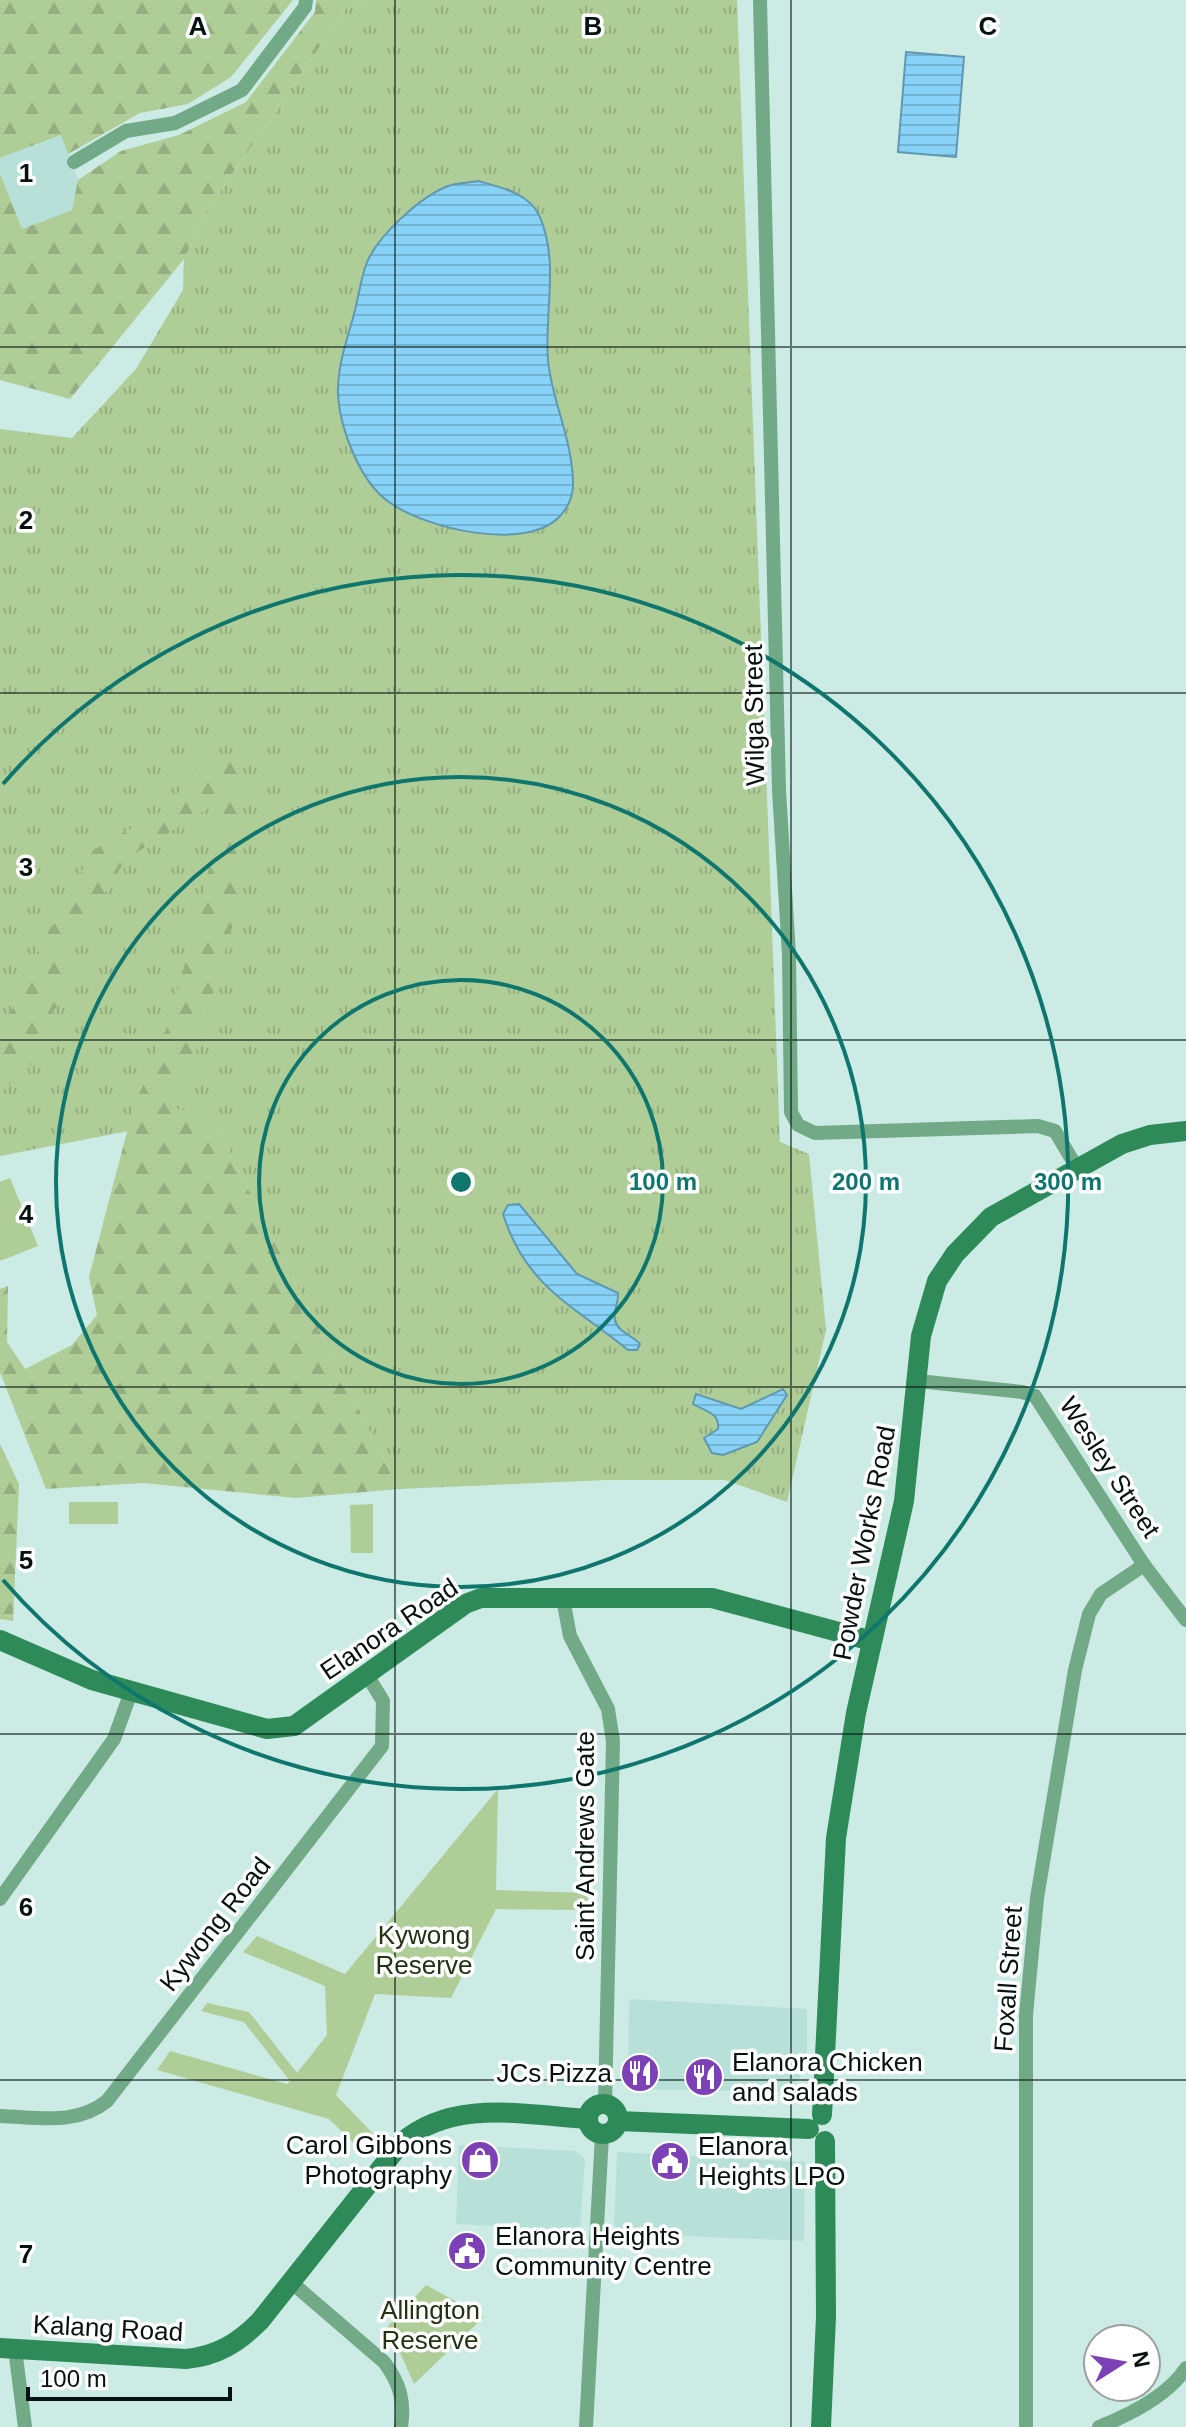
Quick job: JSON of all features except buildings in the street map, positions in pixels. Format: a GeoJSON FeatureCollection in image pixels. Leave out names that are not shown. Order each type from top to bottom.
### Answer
{"type":"FeatureCollection","features":[{"type":"Feature","properties":{"kind":"street"},"geometry":{"type":"LineString","coordinates":[[74,162],[126,131],[175,123],[242,90],[305,7],[306,0]]}},
{"type":"Feature","properties":{"kind":"street","name":"Wilga Street"},"geometry":{"type":"LineString","coordinates":[[760,0],[779,790],[789,955],[791,1112],[798,1125],[815,1133],[1038,1126],[1055,1131],[1077,1168]]}},
{"type":"Feature","properties":{"kind":"street","name":"Powder Works Road"},"geometry":{"type":"LineString","coordinates":[[821,2427],[826,2317],[819,2128],[836,1838],[872,1641],[904,1501],[927,1308],[937,1281],[955,1254],[991,1217],[1122,1144],[1150,1135],[1186,1131]]}},
{"type":"Feature","properties":{"kind":"street","name":"Wesley Street"},"geometry":{"type":"LineString","coordinates":[[918,1381],[1035,1396],[1144,1565],[1186,1620]]}},
{"type":"Feature","properties":{"kind":"street","name":"Foxall Street"},"geometry":{"type":"LineString","coordinates":[[1026,2427],[1026,2015],[1037,1898],[1075,1670],[1089,1614],[1101,1594],[1144,1565]]}},
{"type":"Feature","properties":{"kind":"street","name":"Elanora Road"},"geometry":{"type":"LineString","coordinates":[[0,1640],[92,1680],[267,1729],[294,1726],[465,1604],[481,1598],[712,1598],[872,1641]]}},
{"type":"Feature","properties":{"kind":"street","name":"Saint Andrews Gate"},"geometry":{"type":"LineString","coordinates":[[563,1599],[570,1636],[608,1709],[613,1741],[609,2120],[586,2427]]}},
{"type":"Feature","properties":{"kind":"street","name":"Kywong Road"},"geometry":{"type":"LineString","coordinates":[[0,2116],[73,2119],[91,2114],[107,2101],[382,1746],[383,1701],[367,1675]]}},
{"type":"Feature","properties":{"kind":"street"},"geometry":{"type":"LineString","coordinates":[[0,1899],[114,1739],[131,1692]]}},
{"type":"Feature","properties":{"kind":"street","name":"Kalang Road"},"geometry":{"type":"LineString","coordinates":[[8,2348],[200,2358],[223,2350],[242,2338],[291,2282],[401,2143],[423,2125],[443,2117],[465,2114],[588,2119],[593,2131],[609,2120]]}},
{"type":"Feature","properties":{"kind":"street"},"geometry":{"type":"LineString","coordinates":[[609,2120],[819,2128]]}},
{"type":"Feature","properties":{"kind":"street"},"geometry":{"type":"LineString","coordinates":[[291,2282],[389,2369],[402,2394],[401,2427]]}},
{"type":"Feature","properties":{"kind":"street"},"geometry":{"type":"LineString","coordinates":[[8,2348],[25,2427]]}},
{"type":"Feature","properties":{"kind":"street"},"geometry":{"type":"LineString","coordinates":[[1099,2427],[1151,2401],[1180,2378],[1186,2368]]}},
{"type":"Feature","properties":{"kind":"shaded area"},"geometry":{"type":"Polygon","coordinates":[[[62,135],[78,180],[73,210],[22,229],[0,173],[0,158],[62,135]]]}},
{"type":"Feature","properties":{"kind":"shaded area"},"geometry":{"type":"Polygon","coordinates":[[[629,1999],[807,2009],[807,2063],[800,2078],[785,2092],[628,2089],[629,1999]]]}},
{"type":"Feature","properties":{"kind":"shaded area"},"geometry":{"type":"Polygon","coordinates":[[[459,2145],[576,2151],[585,2159],[580,2230],[456,2224],[459,2145]]]}},
{"type":"Feature","properties":{"kind":"shaded area"},"geometry":{"type":"Polygon","coordinates":[[[617,2152],[805,2162],[804,2241],[614,2233],[617,2152]]]}},
{"type":"Feature","properties":{"kind":"green space"},"geometry":{"type":"Polygon","coordinates":[[[0,0],[293,0],[231,77],[188,104],[140,113],[68,154],[61,135],[0,158],[0,0]]]}},
{"type":"Feature","properties":{"kind":"green space"},"geometry":{"type":"Polygon","coordinates":[[[316,0],[369,0],[347,7],[208,209],[184,259],[70,399],[0,380],[0,173],[22,229],[72,210],[78,180],[121,151],[179,135],[246,102],[315,12],[316,0]]]}},
{"type":"Feature","properties":{"kind":"green space"},"geometry":{"type":"Polygon","coordinates":[[[369,0],[737,0],[780,1142],[809,1154],[826,1330],[787,1502],[725,1480],[607,1480],[399,1489],[211,1115],[0,1156],[0,429],[72,438],[136,369],[183,290],[184,259],[208,209],[347,7],[369,0]]]}},
{"type":"Feature","properties":{"kind":"green space"},"geometry":{"type":"Polygon","coordinates":[[[228,756],[242,779],[244,872],[231,932],[188,1078],[165,1107],[211,1115],[399,1489],[296,1498],[143,1483],[46,1489],[0,1372],[0,1289],[8,1286],[7,1342],[25,1369],[72,1345],[97,1315],[89,1277],[133,1109],[165,1032],[203,901],[220,801],[126,859],[69,952],[65,996],[44,1023],[48,1050],[2,1091],[0,1036],[46,932],[64,914],[93,850],[167,808],[202,761],[228,756]]]}},
{"type":"Feature","properties":{"kind":"green space"},"geometry":{"type":"Polygon","coordinates":[[[10,1178],[38,1246],[0,1261],[0,1182],[10,1178]]]}},
{"type":"Feature","properties":{"kind":"green space"},"geometry":{"type":"Polygon","coordinates":[[[0,1444],[19,1484],[13,1621],[0,1619],[0,1444]]]}},
{"type":"Feature","properties":{"kind":"green space"},"geometry":{"type":"Polygon","coordinates":[[[69,1502],[118,1502],[118,1524],[69,1524],[69,1502]]]}},
{"type":"Feature","properties":{"kind":"green space"},"geometry":{"type":"Polygon","coordinates":[[[373,1504],[373,1553],[351,1553],[350,1505],[373,1504]]]}},
{"type":"Feature","properties":{"kind":"green space","name":"Kywong Reserve"},"geometry":{"type":"Polygon","coordinates":[[[498,1789],[496,1890],[588,1893],[587,1910],[496,1909],[451,1998],[375,1994],[336,2095],[379,2140],[366,2155],[329,2119],[157,2070],[170,2051],[287,2084],[290,2081],[244,2022],[201,2011],[207,2003],[249,2012],[297,2073],[327,2035],[325,1986],[243,1952],[257,1936],[345,1974],[498,1789]]]}},
{"type":"Feature","properties":{"kind":"green space","name":"Allington Reserve"},"geometry":{"type":"Polygon","coordinates":[[[426,2285],[484,2317],[414,2384],[397,2346],[381,2334],[426,2285]]]}},
{"type":"Feature","properties":{"kind":"water"},"geometry":{"type":"Polygon","coordinates":[[[906,52],[964,57],[956,157],[898,152],[906,52]]]}},
{"type":"Feature","properties":{"kind":"water"},"geometry":{"type":"Polygon","coordinates":[[[478,181],[513,192],[528,201],[539,215],[549,250],[548,360],[569,447],[573,490],[560,516],[544,527],[524,533],[500,535],[450,528],[405,512],[389,502],[369,482],[353,454],[338,395],[340,366],[371,254],[400,219],[425,199],[448,186],[478,181]]]}},
{"type":"Feature","properties":{"kind":"water"},"geometry":{"type":"Polygon","coordinates":[[[519,1204],[577,1274],[618,1293],[615,1320],[619,1328],[640,1344],[637,1350],[628,1350],[538,1278],[513,1239],[503,1214],[508,1205],[519,1204]]]}},
{"type":"Feature","properties":{"kind":"water"},"geometry":{"type":"Polygon","coordinates":[[[783,1389],[787,1395],[757,1442],[723,1455],[712,1453],[704,1438],[718,1429],[718,1423],[710,1413],[693,1404],[696,1394],[741,1409],[783,1389]]]}},
{"type":"Feature","properties":{"kind":"place","name":"JCs Pizza"},"geometry":{"type":"Point","coordinates":[640,2073]}},
{"type":"Feature","properties":{"kind":"place","name":"Elanora Chicken and salads"},"geometry":{"type":"Point","coordinates":[704,2077]}},
{"type":"Feature","properties":{"kind":"place","name":"Carol Gibbons Photography"},"geometry":{"type":"Point","coordinates":[480,2160]}},
{"type":"Feature","properties":{"kind":"place","name":"Elanora Heights LPO"},"geometry":{"type":"Point","coordinates":[670,2161]}},
{"type":"Feature","properties":{"kind":"place","name":"Elanora Heights Community Centre"},"geometry":{"type":"Point","coordinates":[467,2251]}}]}
